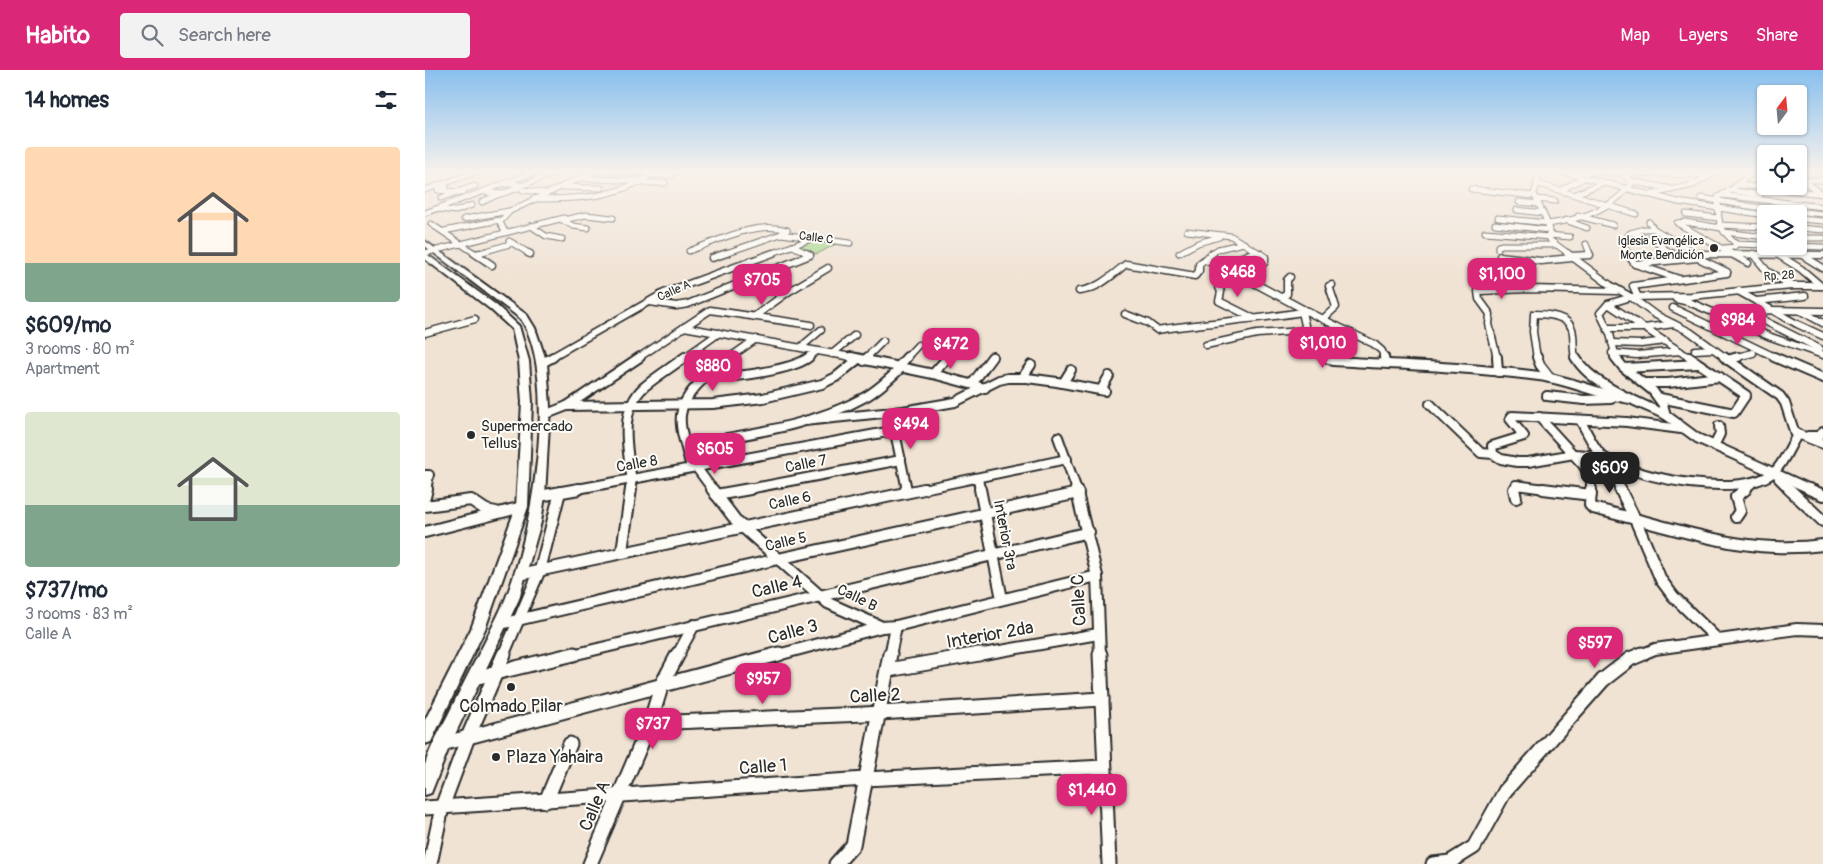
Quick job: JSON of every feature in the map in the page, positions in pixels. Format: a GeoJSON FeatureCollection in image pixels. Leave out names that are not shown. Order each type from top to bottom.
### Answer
{"type":"FeatureCollection","features":[{"type":"Feature","properties":{"kind":"main road"},"geometry":{"type":"LineString","coordinates":[[425,787],[442,744],[512,599],[535,522],[539,496],[544,415],[542,363],[531,328],[523,317],[428,250]]}},
{"type":"Feature","properties":{"kind":"main road"},"geometry":{"type":"LineString","coordinates":[[425,737],[478,629],[522,507],[527,402],[524,361],[516,328],[428,250]]}},
{"type":"Feature","properties":{"kind":"street"},"geometry":{"type":"LineString","coordinates":[[441,208],[456,210],[462,208]]}},
{"type":"Feature","properties":{"kind":"street"},"geometry":{"type":"LineString","coordinates":[[441,208],[427,219],[492,265]]}},
{"type":"Feature","properties":{"kind":"street"},"geometry":{"type":"LineString","coordinates":[[505,232],[499,224],[510,211],[516,208]]}},
{"type":"Feature","properties":{"kind":"street"},"geometry":{"type":"LineString","coordinates":[[1541,208],[1549,230],[1550,240],[1609,286],[1635,297],[1655,314],[1690,332],[1779,396],[1785,403],[1799,434],[1823,444]]}},
{"type":"Feature","properties":{"kind":"street"},"geometry":{"type":"LineString","coordinates":[[1485,232],[1549,230],[1565,220],[1602,208]]}},
{"type":"Feature","properties":{"kind":"street"},"geometry":{"type":"LineString","coordinates":[[1615,208],[1637,214]]}},
{"type":"Feature","properties":{"kind":"street"},"geometry":{"type":"LineString","coordinates":[[1713,208],[1755,214],[1757,218]]}},
{"type":"Feature","properties":{"kind":"street"},"geometry":{"type":"LineString","coordinates":[[1765,208],[1823,214]]}},
{"type":"Feature","properties":{"kind":"street"},"geometry":{"type":"LineString","coordinates":[[1718,209],[1721,228],[1736,244]]}},
{"type":"Feature","properties":{"kind":"street"},"geometry":{"type":"LineString","coordinates":[[464,219],[478,215],[510,211]]}},
{"type":"Feature","properties":{"kind":"street"},"geometry":{"type":"LineString","coordinates":[[1686,214],[1719,218]]}},
{"type":"Feature","properties":{"kind":"street"},"geometry":{"type":"LineString","coordinates":[[456,215],[473,224]]}},
{"type":"Feature","properties":{"kind":"street"},"geometry":{"type":"LineString","coordinates":[[428,250],[562,219],[586,215],[613,218]]}},
{"type":"Feature","properties":{"kind":"street"},"geometry":{"type":"LineString","coordinates":[[1578,216],[1613,226]]}},
{"type":"Feature","properties":{"kind":"street"},"geometry":{"type":"LineString","coordinates":[[1498,218],[1570,237]]}},
{"type":"Feature","properties":{"kind":"street"},"geometry":{"type":"LineString","coordinates":[[562,219],[573,226],[588,228]]}},
{"type":"Feature","properties":{"kind":"street"},"geometry":{"type":"LineString","coordinates":[[444,231],[501,220]]}},
{"type":"Feature","properties":{"kind":"street"},"geometry":{"type":"LineString","coordinates":[[1565,220],[1587,228]]}},
{"type":"Feature","properties":{"kind":"street"},"geometry":{"type":"LineString","coordinates":[[1807,220],[1823,221]]}},
{"type":"Feature","properties":{"kind":"street"},"geometry":{"type":"LineString","coordinates":[[1649,222],[1654,228],[1727,273]]}},
{"type":"Feature","properties":{"kind":"street"},"geometry":{"type":"LineString","coordinates":[[1749,263],[1736,254],[1677,223],[1685,222],[1757,234]]}},
{"type":"Feature","properties":{"kind":"street"},"geometry":{"type":"LineString","coordinates":[[1495,224],[1549,230]]}},
{"type":"Feature","properties":{"kind":"street"},"geometry":{"type":"LineString","coordinates":[[531,226],[546,236],[563,239]]}},
{"type":"Feature","properties":{"kind":"street"},"geometry":{"type":"LineString","coordinates":[[689,251],[758,226],[787,229],[781,234],[712,258]]}},
{"type":"Feature","properties":{"kind":"street"},"geometry":{"type":"LineString","coordinates":[[487,227],[531,254]]}},
{"type":"Feature","properties":{"kind":"street"},"geometry":{"type":"LineString","coordinates":[[1721,228],[1757,227]]}},
{"type":"Feature","properties":{"kind":"street"},"geometry":{"type":"LineString","coordinates":[[1654,228],[1631,232],[1625,236],[1622,240],[1628,258],[1635,264],[1679,279]]}},
{"type":"Feature","properties":{"kind":"street"},"geometry":{"type":"LineString","coordinates":[[1807,229],[1823,230]]}},
{"type":"Feature","properties":{"kind":"street"},"geometry":{"type":"LineString","coordinates":[[1187,231],[1235,237],[1265,257],[1265,262],[1256,268],[1238,274]]}},
{"type":"Feature","properties":{"kind":"street"},"geometry":{"type":"LineString","coordinates":[[1631,232],[1645,236],[1681,259]]}},
{"type":"Feature","properties":{"kind":"street","name":"Calle C"},"geometry":{"type":"LineString","coordinates":[[781,234],[851,243]]}},
{"type":"Feature","properties":{"kind":"street"},"geometry":{"type":"LineString","coordinates":[[1179,253],[1198,243],[1227,235]]}},
{"type":"Feature","properties":{"kind":"street","name":"Calle A"},"geometry":{"type":"LineString","coordinates":[[542,363],[669,291],[814,238]]}},
{"type":"Feature","properties":{"kind":"street"},"geometry":{"type":"LineString","coordinates":[[1807,238],[1823,238]]}},
{"type":"Feature","properties":{"kind":"street"},"geometry":{"type":"LineString","coordinates":[[476,254],[513,243]]}},
{"type":"Feature","properties":{"kind":"street"},"geometry":{"type":"LineString","coordinates":[[1079,291],[1090,290],[1101,284],[1126,264],[1191,277],[1198,274],[1199,264],[1218,249],[1243,243]]}},
{"type":"Feature","properties":{"kind":"street"},"geometry":{"type":"LineString","coordinates":[[1514,266],[1500,256],[1541,261],[1590,255],[1586,244]]}},
{"type":"Feature","properties":{"kind":"street"},"geometry":{"type":"LineString","coordinates":[[1724,248],[1734,247],[1736,244],[1757,245]]}},
{"type":"Feature","properties":{"kind":"street"},"geometry":{"type":"LineString","coordinates":[[1498,249],[1498,246],[1501,245],[1557,245]]}},
{"type":"Feature","properties":{"kind":"street"},"geometry":{"type":"LineString","coordinates":[[650,302],[681,306],[809,254],[793,246]]}},
{"type":"Feature","properties":{"kind":"street"},"geometry":{"type":"LineString","coordinates":[[1807,246],[1823,247]]}},
{"type":"Feature","properties":{"kind":"street"},"geometry":{"type":"LineString","coordinates":[[1222,266],[1256,251]]}},
{"type":"Feature","properties":{"kind":"street"},"geometry":{"type":"LineString","coordinates":[[1753,254],[1767,272],[1792,286]]}},
{"type":"Feature","properties":{"kind":"street"},"geometry":{"type":"LineString","coordinates":[[1635,264],[1697,256],[1757,254]]}},
{"type":"Feature","properties":{"kind":"street"},"geometry":{"type":"LineString","coordinates":[[1779,255],[1801,269],[1822,287]]}},
{"type":"Feature","properties":{"kind":"street"},"geometry":{"type":"LineString","coordinates":[[1802,255],[1822,256]]}},
{"type":"Feature","properties":{"kind":"street"},"geometry":{"type":"LineString","coordinates":[[1802,255],[1823,268]]}},
{"type":"Feature","properties":{"kind":"street"},"geometry":{"type":"LineString","coordinates":[[1205,260],[1238,274],[1282,297],[1305,312],[1380,348],[1385,363]]}},
{"type":"Feature","properties":{"kind":"street"},"geometry":{"type":"LineString","coordinates":[[755,316],[788,292],[828,268]]}},
{"type":"Feature","properties":{"kind":"street"},"geometry":{"type":"LineString","coordinates":[[1635,297],[1633,286],[1727,273]]}},
{"type":"Feature","properties":{"kind":"street"},"geometry":{"type":"LineString","coordinates":[[1282,297],[1287,294],[1289,277]]}},
{"type":"Feature","properties":{"kind":"street"},"geometry":{"type":"LineString","coordinates":[[1217,285],[1221,292],[1219,301],[1253,318]]}},
{"type":"Feature","properties":{"kind":"street"},"geometry":{"type":"LineString","coordinates":[[1323,319],[1336,308],[1329,286],[1332,285]]}},
{"type":"Feature","properties":{"kind":"street","name":"Rp. 28"},"geometry":{"type":"LineString","coordinates":[[1659,297],[1792,286],[1822,287]]}},
{"type":"Feature","properties":{"kind":"street"},"geometry":{"type":"LineString","coordinates":[[1499,372],[1489,324],[1490,314],[1479,299],[1478,291],[1519,289],[1620,291]]}},
{"type":"Feature","properties":{"kind":"street"},"geometry":{"type":"LineString","coordinates":[[1738,291],[1797,324],[1823,336]]}},
{"type":"Feature","properties":{"kind":"street"},"geometry":{"type":"LineString","coordinates":[[1756,301],[1805,296]]}},
{"type":"Feature","properties":{"kind":"street"},"geometry":{"type":"LineString","coordinates":[[1666,415],[1660,398],[1644,382],[1625,368],[1613,353],[1609,328],[1600,313],[1608,304],[1635,297],[1659,297],[1689,302],[1771,337],[1823,355]]}},
{"type":"Feature","properties":{"kind":"street"},"geometry":{"type":"LineString","coordinates":[[1608,304],[1746,394],[1734,413],[1660,398]]}},
{"type":"Feature","properties":{"kind":"street"},"geometry":{"type":"LineString","coordinates":[[1673,308],[1759,351],[1823,378]]}},
{"type":"Feature","properties":{"kind":"street"},"geometry":{"type":"LineString","coordinates":[[544,415],[567,406],[710,310],[811,325]]}},
{"type":"Feature","properties":{"kind":"street"},"geometry":{"type":"LineString","coordinates":[[1722,316],[1771,310],[1823,311]]}},
{"type":"Feature","properties":{"kind":"street"},"geometry":{"type":"LineString","coordinates":[[1798,310],[1823,323]]}},
{"type":"Feature","properties":{"kind":"street"},"geometry":{"type":"LineString","coordinates":[[1125,314],[1148,323],[1157,330],[1208,322],[1305,312]]}},
{"type":"Feature","properties":{"kind":"street"},"geometry":{"type":"LineString","coordinates":[[1303,331],[1305,312]]}},
{"type":"Feature","properties":{"kind":"street"},"geometry":{"type":"LineString","coordinates":[[1747,312],[1823,351]]}},
{"type":"Feature","properties":{"kind":"street"},"geometry":{"type":"LineString","coordinates":[[1550,378],[1537,358],[1532,329],[1534,314],[1560,319],[1570,324],[1573,327],[1573,351],[1576,360],[1608,386],[1666,415],[1683,430],[1714,446],[1823,495]]}},
{"type":"Feature","properties":{"kind":"street"},"geometry":{"type":"LineString","coordinates":[[425,333],[475,319]]}},
{"type":"Feature","properties":{"kind":"street"},"geometry":{"type":"LineString","coordinates":[[1609,328],[1644,328],[1674,324]]}},
{"type":"Feature","properties":{"kind":"street"},"geometry":{"type":"LineString","coordinates":[[684,327],[801,347],[933,374],[985,388]]}},
{"type":"Feature","properties":{"kind":"street"},"geometry":{"type":"LineString","coordinates":[[801,347],[821,330]]}},
{"type":"Feature","properties":{"kind":"street"},"geometry":{"type":"LineString","coordinates":[[1206,345],[1248,335],[1303,331],[1309,334],[1314,346],[1326,358],[1333,361],[1385,363],[1550,378],[1616,398],[1631,399]]}},
{"type":"Feature","properties":{"kind":"street"},"geometry":{"type":"LineString","coordinates":[[622,551],[631,477],[625,426],[631,404],[644,387],[719,333]]}},
{"type":"Feature","properties":{"kind":"street"},"geometry":{"type":"LineString","coordinates":[[832,354],[855,335]]}},
{"type":"Feature","properties":{"kind":"street"},"geometry":{"type":"LineString","coordinates":[[694,467],[687,445],[681,414],[685,404],[710,373],[756,339]]}},
{"type":"Feature","properties":{"kind":"street"},"geometry":{"type":"LineString","coordinates":[[567,406],[725,403],[810,388],[831,381],[861,360],[883,341]]}},
{"type":"Feature","properties":{"kind":"street"},"geometry":{"type":"LineString","coordinates":[[1612,343],[1633,344],[1666,341]]}},
{"type":"Feature","properties":{"kind":"street"},"geometry":{"type":"LineString","coordinates":[[835,414],[866,396],[899,367],[918,345]]}},
{"type":"Feature","properties":{"kind":"street"},"geometry":{"type":"LineString","coordinates":[[1695,350],[1713,349]]}},
{"type":"Feature","properties":{"kind":"street"},"geometry":{"type":"LineString","coordinates":[[710,373],[733,376],[792,366],[802,363],[817,351]]}},
{"type":"Feature","properties":{"kind":"street"},"geometry":{"type":"LineString","coordinates":[[1613,353],[1646,355],[1680,351]]}},
{"type":"Feature","properties":{"kind":"street"},"geometry":{"type":"LineString","coordinates":[[933,374],[953,352]]}},
{"type":"Feature","properties":{"kind":"street"},"geometry":{"type":"LineString","coordinates":[[1727,360],[1753,353]]}},
{"type":"Feature","properties":{"kind":"street"},"geometry":{"type":"LineString","coordinates":[[972,384],[993,356]]}},
{"type":"Feature","properties":{"kind":"street"},"geometry":{"type":"LineString","coordinates":[[1625,368],[1672,367],[1699,364]]}},
{"type":"Feature","properties":{"kind":"street"},"geometry":{"type":"LineString","coordinates":[[1022,378],[1031,365]]}},
{"type":"Feature","properties":{"kind":"street"},"geometry":{"type":"LineString","coordinates":[[1063,383],[1071,370]]}},
{"type":"Feature","properties":{"kind":"street"},"geometry":{"type":"LineString","coordinates":[[687,445],[835,414],[930,407],[955,402],[999,380],[1022,378],[1103,390],[1109,376]]}},
{"type":"Feature","properties":{"kind":"street"},"geometry":{"type":"LineString","coordinates":[[1644,382],[1668,383],[1720,377]]}},
{"type":"Feature","properties":{"kind":"street"},"geometry":{"type":"LineString","coordinates":[[1547,396],[1608,400],[1616,398]]}},
{"type":"Feature","properties":{"kind":"street"},"geometry":{"type":"LineString","coordinates":[[1430,404],[1477,450],[1485,454],[1493,454],[1501,459],[1517,462],[1574,454],[1604,458],[1666,480],[1686,484],[1751,484]]}},
{"type":"Feature","properties":{"kind":"street"},"geometry":{"type":"LineString","coordinates":[[1493,454],[1492,446],[1524,436],[1510,417],[1647,423],[1683,430]]}},
{"type":"Feature","properties":{"kind":"street"},"geometry":{"type":"LineString","coordinates":[[1539,417],[1574,454],[1591,478],[1591,506],[1593,508],[1751,547],[1798,550],[1823,545]]}},
{"type":"Feature","properties":{"kind":"street"},"geometry":{"type":"LineString","coordinates":[[1580,420],[1604,458],[1635,519],[1661,580],[1673,596],[1718,640]]}},
{"type":"Feature","properties":{"kind":"street"},"geometry":{"type":"LineString","coordinates":[[1714,446],[1721,434],[1719,426]]}},
{"type":"Feature","properties":{"kind":"street","name":"Calle 8"},"geometry":{"type":"LineString","coordinates":[[539,496],[631,477],[887,432],[893,433],[896,437],[901,460]]}},
{"type":"Feature","properties":{"kind":"street"},"geometry":{"type":"LineString","coordinates":[[1799,434],[1818,436],[1823,432]]}},
{"type":"Feature","properties":{"kind":"street"},"geometry":{"type":"LineString","coordinates":[[1736,517],[1741,511],[1736,497],[1751,484],[1773,473],[1799,434]]}},
{"type":"Feature","properties":{"kind":"street","name":"Calle C"},"geometry":{"type":"LineString","coordinates":[[1058,437],[1067,459],[1089,532],[1097,576],[1109,864]]}},
{"type":"Feature","properties":{"kind":"street","name":"Calle 6"},"geometry":{"type":"LineString","coordinates":[[519,575],[622,551],[1067,459]]}},
{"type":"Feature","properties":{"kind":"street"},"geometry":{"type":"LineString","coordinates":[[901,460],[907,492]]}},
{"type":"Feature","properties":{"kind":"street","name":"Calle 7"},"geometry":{"type":"LineString","coordinates":[[716,495],[901,460]]}},
{"type":"Feature","properties":{"kind":"street","name":"Calle B"},"geometry":{"type":"LineString","coordinates":[[694,467],[737,522],[828,603],[881,627]]}},
{"type":"Feature","properties":{"kind":"street"},"geometry":{"type":"LineString","coordinates":[[1773,473],[1823,521]]}},
{"type":"Feature","properties":{"kind":"street"},"geometry":{"type":"LineString","coordinates":[[425,475],[429,476],[429,480],[425,496]]}},
{"type":"Feature","properties":{"kind":"street","name":"Interior 3ra"},"geometry":{"type":"LineString","coordinates":[[978,478],[1002,599]]}},
{"type":"Feature","properties":{"kind":"street"},"geometry":{"type":"LineString","coordinates":[[1515,498],[1514,487],[1516,485],[1591,495]]}},
{"type":"Feature","properties":{"kind":"street"},"geometry":{"type":"LineString","coordinates":[[430,864],[442,807],[468,736],[520,619],[539,570],[560,492]]}},
{"type":"Feature","properties":{"kind":"street","name":"Calle 5"},"geometry":{"type":"LineString","coordinates":[[500,624],[778,559],[1078,493]]}},
{"type":"Feature","properties":{"kind":"street"},"geometry":{"type":"LineString","coordinates":[[425,506],[471,500],[486,510],[499,513]]}},
{"type":"Feature","properties":{"kind":"street"},"geometry":{"type":"LineString","coordinates":[[425,532],[522,507]]}},
{"type":"Feature","properties":{"kind":"street","name":"Calle 4"},"geometry":{"type":"LineString","coordinates":[[474,678],[820,594],[993,556],[1089,532]]}},
{"type":"Feature","properties":{"kind":"street","name":"Calle 3"},"geometry":{"type":"LineString","coordinates":[[442,744],[881,627],[896,626],[1097,576]]}},
{"type":"Feature","properties":{"kind":"street","name":"Calle A"},"geometry":{"type":"LineString","coordinates":[[590,864],[649,723],[663,684],[694,625]]}},
{"type":"Feature","properties":{"kind":"street"},"geometry":{"type":"LineString","coordinates":[[836,864],[853,845],[896,626]]}},
{"type":"Feature","properties":{"kind":"street"},"geometry":{"type":"LineString","coordinates":[[1433,864],[1450,862],[1474,847],[1505,792],[1603,680],[1630,660],[1655,649],[1797,629],[1823,630]]}},
{"type":"Feature","properties":{"kind":"street","name":"Interior 2da"},"geometry":{"type":"LineString","coordinates":[[887,670],[1098,634]]}},
{"type":"Feature","properties":{"kind":"street","name":"Calle 2"},"geometry":{"type":"LineString","coordinates":[[649,723],[879,713],[1102,699]]}},
{"type":"Feature","properties":{"kind":"street"},"geometry":{"type":"LineString","coordinates":[[546,801],[570,744]]}},
{"type":"Feature","properties":{"kind":"street","name":"Calle 1"},"geometry":{"type":"LineString","coordinates":[[425,808],[617,797],[865,779],[1104,767]]}},
{"type":"Feature","properties":{"kind":"green space"},"geometry":{"type":"Polygon","coordinates":[[[812,240],[838,243],[817,254],[797,247],[812,240]]]}},
{"type":"Feature","properties":{"kind":"place","name":"Iglesia Evangélica Monte Bendición"},"geometry":{"type":"Point","coordinates":[1714,248]}},
{"type":"Feature","properties":{"kind":"place","name":"Supermercado Tellus"},"geometry":{"type":"Point","coordinates":[471,435]}},
{"type":"Feature","properties":{"kind":"place","name":"Colmado Pilar"},"geometry":{"type":"Point","coordinates":[511,687]}},
{"type":"Feature","properties":{"kind":"place","name":"Plaza Yahaira"},"geometry":{"type":"Point","coordinates":[496,757]}}]}
